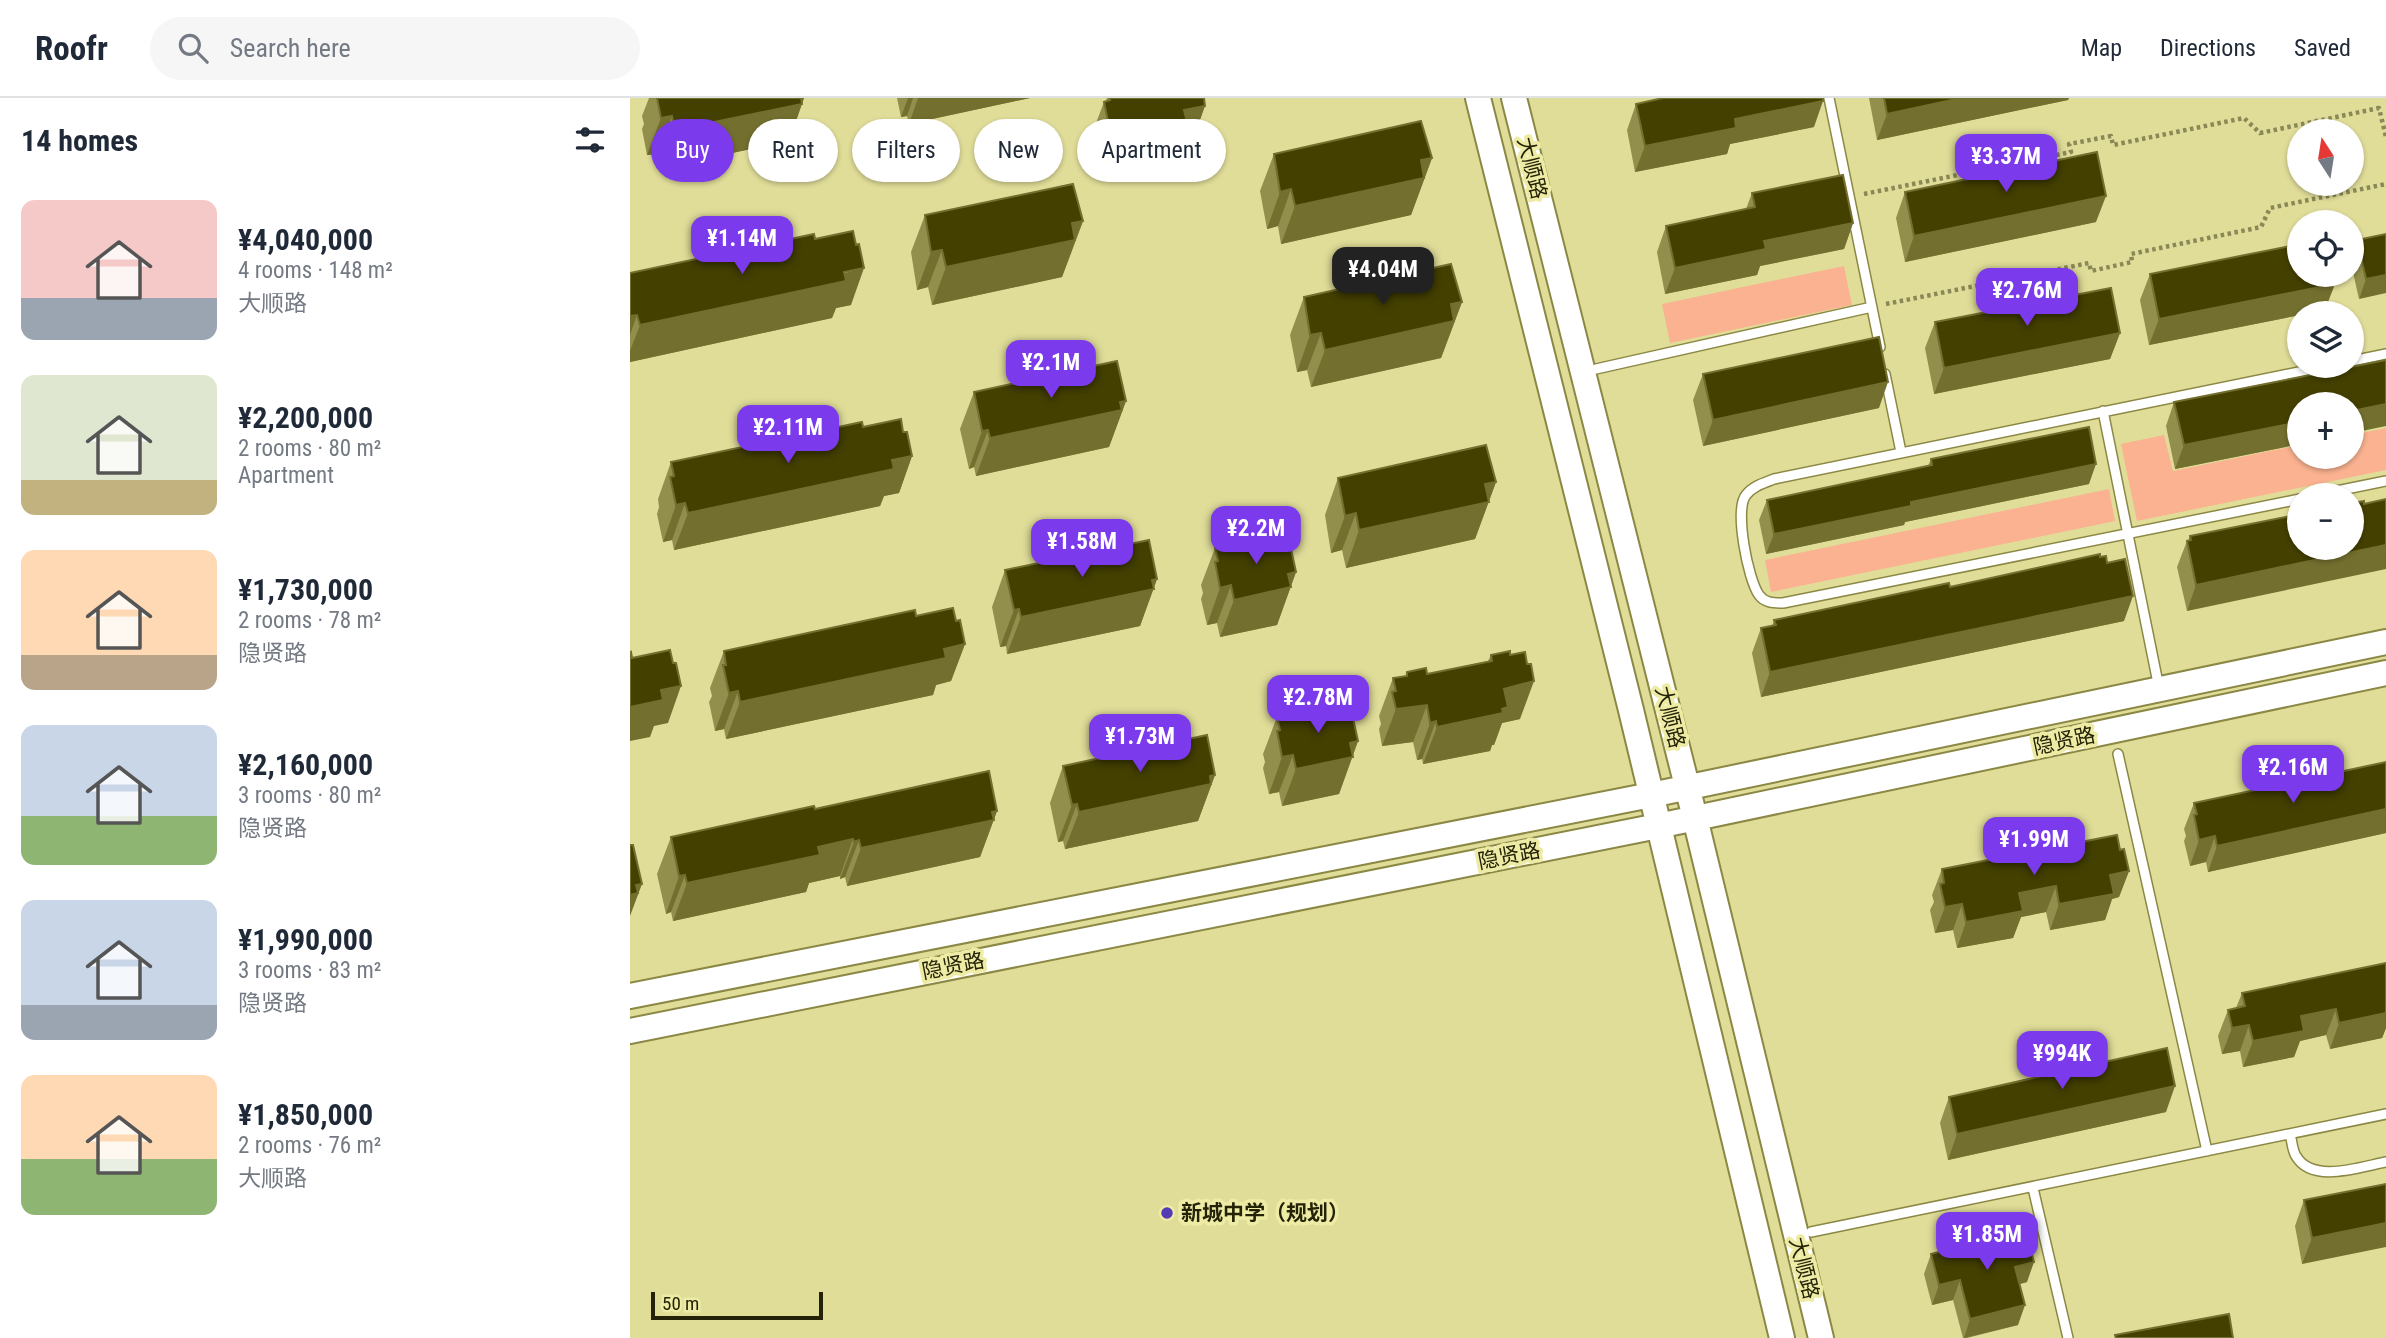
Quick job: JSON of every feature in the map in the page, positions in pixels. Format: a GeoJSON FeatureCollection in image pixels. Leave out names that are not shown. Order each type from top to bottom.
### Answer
{"type":"FeatureCollection","features":[{"type":"Feature","properties":{"kind":"street","name":"大顺路"},"geometry":{"type":"LineString","coordinates":[[1478,98],[1782,1338]]}},
{"type":"Feature","properties":{"kind":"street","name":"大顺路"},"geometry":{"type":"LineString","coordinates":[[1514,98],[1688,787],[1821,1338]]}},
{"type":"Feature","properties":{"kind":"street","name":"隐贤路"},"geometry":{"type":"LineString","coordinates":[[630,996],[1651,795],[2386,642]]}},
{"type":"Feature","properties":{"kind":"street","name":"隐贤路"},"geometry":{"type":"LineString","coordinates":[[630,1031],[1658,826],[2386,673]]}},
{"type":"Feature","properties":{"kind":"lane"},"geometry":{"type":"LineString","coordinates":[[1829,98],[1901,452]]}},
{"type":"Feature","properties":{"kind":"lane"},"geometry":{"type":"LineString","coordinates":[[1596,369],[1872,307]]}},
{"type":"Feature","properties":{"kind":"lane"},"geometry":{"type":"LineString","coordinates":[[2364,359],[2386,354]]}},
{"type":"Feature","properties":{"kind":"lane"},"geometry":{"type":"LineString","coordinates":[[2287,374],[1774,479],[1756,486],[1745,495],[1740,507],[1740,525],[1754,584],[1760,596],[1769,603],[1783,603],[2287,502]]}},
{"type":"Feature","properties":{"kind":"lane"},"geometry":{"type":"LineString","coordinates":[[2103,411],[2158,683]]}},
{"type":"Feature","properties":{"kind":"lane"},"geometry":{"type":"LineString","coordinates":[[2364,485],[2386,481]]}},
{"type":"Feature","properties":{"kind":"lane"},"geometry":{"type":"LineString","coordinates":[[2118,754],[2207,1151]]}},
{"type":"Feature","properties":{"kind":"lane"},"geometry":{"type":"LineString","coordinates":[[1811,1233],[2386,1114]]}},
{"type":"Feature","properties":{"kind":"lane"},"geometry":{"type":"LineString","coordinates":[[2290,1134],[2295,1155],[2306,1168],[2328,1172],[2386,1162]]}},
{"type":"Feature","properties":{"kind":"lane"},"geometry":{"type":"LineString","coordinates":[[2033,1188],[2068,1338]]}},
{"type":"Feature","properties":{"kind":"path"},"geometry":{"type":"LineString","coordinates":[[1850,197],[2071,152],[2069,144],[2111,136],[2113,145],[2244,118],[2260,133],[2379,108],[2386,138]]}},
{"type":"Feature","properties":{"kind":"path"},"geometry":{"type":"LineString","coordinates":[[1872,307],[2089,263],[2091,271],[2132,262],[2131,254],[2261,227],[2270,208],[2386,184]]}},
{"type":"Feature","properties":{"kind":"shaded area"},"geometry":{"type":"Polygon","coordinates":[[[1844,266],[1852,305],[1670,343],[1662,304],[1844,266]]]}},
{"type":"Feature","properties":{"kind":"shaded area"},"geometry":{"type":"Polygon","coordinates":[[[2386,428],[2386,470],[2323,483],[2287,483],[2287,490],[2137,521],[2121,444],[2164,435],[2173,471],[2287,447],[2287,469],[2364,469],[2364,433],[2386,428]]]}},
{"type":"Feature","properties":{"kind":"shaded area"},"geometry":{"type":"Polygon","coordinates":[[[2109,489],[2115,521],[1771,592],[1765,560],[2109,489]]]}},
{"type":"Feature","properties":{"kind":"building"},"geometry":{"type":"Polygon","coordinates":[[[657,98],[801,98],[802,104],[729,119],[673,119],[672,116],[661,118],[657,98]]]}},
{"type":"Feature","properties":{"kind":"building"},"geometry":{"type":"Polygon","coordinates":[[[1204,98],[1205,106],[1184,110],[1186,119],[1108,119],[1104,102],[1204,98]]]}},
{"type":"Feature","properties":{"kind":"building"},"geometry":{"type":"Polygon","coordinates":[[[1663,98],[1823,98],[1823,101],[1735,119],[1736,128],[1645,146],[1636,104],[1663,98]]]}},
{"type":"Feature","properties":{"kind":"building"},"geometry":{"type":"Polygon","coordinates":[[[1884,98],[1961,98],[1887,114],[1884,98]]]}},
{"type":"Feature","properties":{"kind":"building"},"geometry":{"type":"Polygon","coordinates":[[[1421,121],[1432,158],[1421,160],[1424,178],[1295,206],[1291,189],[1280,192],[1274,154],[1421,121]]]}},
{"type":"Feature","properties":{"kind":"building"},"geometry":{"type":"Polygon","coordinates":[[[2097,152],[2106,196],[1914,236],[1905,192],[2097,152]]]}},
{"type":"Feature","properties":{"kind":"building"},"geometry":{"type":"Polygon","coordinates":[[[1843,175],[1853,223],[1764,241],[1766,249],[1675,268],[1666,226],[1755,207],[1752,193],[1843,175]]]}},
{"type":"Feature","properties":{"kind":"building"},"geometry":{"type":"Polygon","coordinates":[[[1073,184],[1083,221],[1072,223],[1075,240],[946,267],[942,250],[931,252],[925,215],[1073,184]]]}},
{"type":"Feature","properties":{"kind":"building"},"geometry":{"type":"Polygon","coordinates":[[[853,231],[864,268],[844,272],[846,281],[640,325],[637,315],[630,316],[630,273],[814,234],[815,239],[853,231]]]}},
{"type":"Feature","properties":{"kind":"building"},"geometry":{"type":"Polygon","coordinates":[[[2386,234],[2386,275],[2366,279],[2364,239],[2386,234]]]}},
{"type":"Feature","properties":{"kind":"building"},"geometry":{"type":"Polygon","coordinates":[[[2287,247],[2287,287],[2320,287],[2159,319],[2150,274],[2287,247]]]}},
{"type":"Feature","properties":{"kind":"building"},"geometry":{"type":"Polygon","coordinates":[[[1451,264],[1462,302],[1451,304],[1454,321],[1325,350],[1321,333],[1310,335],[1304,297],[1451,264]]]}},
{"type":"Feature","properties":{"kind":"building"},"geometry":{"type":"Polygon","coordinates":[[[2111,288],[2120,333],[1944,368],[1935,322],[2111,288]]]}},
{"type":"Feature","properties":{"kind":"building"},"geometry":{"type":"Polygon","coordinates":[[[1879,337],[1888,382],[1713,420],[1703,374],[1879,337]]]}},
{"type":"Feature","properties":{"kind":"building"},"geometry":{"type":"Polygon","coordinates":[[[2386,360],[2386,404],[2364,409],[2364,392],[2287,392],[2287,425],[2184,445],[2174,402],[2295,378],[2364,378],[2364,364],[2386,360]]]}},
{"type":"Feature","properties":{"kind":"building"},"geometry":{"type":"Polygon","coordinates":[[[1117,361],[1126,401],[1120,402],[1122,410],[990,438],[988,430],[982,431],[974,392],[1117,361]]]}},
{"type":"Feature","properties":{"kind":"building"},"geometry":{"type":"Polygon","coordinates":[[[901,419],[912,456],[892,460],[894,469],[688,513],[685,503],[676,505],[670,477],[674,476],[671,462],[862,422],[863,427],[901,419]]]}},
{"type":"Feature","properties":{"kind":"building"},"geometry":{"type":"Polygon","coordinates":[[[2089,427],[2096,464],[1911,502],[1911,506],[1774,534],[1767,500],[1932,465],[1931,459],[2089,427]]]}},
{"type":"Feature","properties":{"kind":"building"},"geometry":{"type":"Polygon","coordinates":[[[1486,445],[1496,482],[1485,484],[1489,502],[1359,530],[1356,513],[1345,516],[1338,478],[1486,445]]]}},
{"type":"Feature","properties":{"kind":"building"},"geometry":{"type":"Polygon","coordinates":[[[2386,499],[2386,545],[2364,550],[2364,504],[2386,499]]]}},
{"type":"Feature","properties":{"kind":"building"},"geometry":{"type":"Polygon","coordinates":[[[2287,517],[2287,560],[2315,560],[2196,585],[2187,541],[2191,540],[2190,536],[2287,517]]]}},
{"type":"Feature","properties":{"kind":"building"},"geometry":{"type":"Polygon","coordinates":[[[1284,533],[1286,545],[1290,544],[1296,572],[1288,574],[1291,587],[1234,600],[1231,585],[1220,588],[1215,548],[1284,533]]]}},
{"type":"Feature","properties":{"kind":"building"},"geometry":{"type":"Polygon","coordinates":[[[1149,540],[1157,579],[1152,580],[1154,589],[1021,617],[1019,609],[1014,610],[1005,570],[1149,540]]]}},
{"type":"Feature","properties":{"kind":"building"},"geometry":{"type":"Polygon","coordinates":[[[2100,554],[2100,557],[2106,556],[2107,563],[2125,559],[2133,596],[1770,672],[1761,628],[1776,625],[1774,620],[1949,583],[1950,587],[2100,554]]]}},
{"type":"Feature","properties":{"kind":"building"},"geometry":{"type":"Polygon","coordinates":[[[953,608],[956,621],[960,620],[965,644],[944,649],[946,658],[740,702],[738,691],[729,693],[723,665],[726,665],[724,651],[915,610],[916,616],[953,608]]]}},
{"type":"Feature","properties":{"kind":"building"},"geometry":{"type":"Polygon","coordinates":[[[670,650],[681,686],[661,690],[663,700],[630,707],[630,653],[632,658],[670,650]]]}},
{"type":"Feature","properties":{"kind":"building"},"geometry":{"type":"Polygon","coordinates":[[[1510,651],[1510,655],[1525,652],[1527,664],[1531,664],[1534,681],[1504,689],[1508,707],[1502,709],[1503,713],[1437,727],[1436,721],[1430,723],[1427,705],[1396,709],[1392,692],[1396,691],[1393,678],[1407,676],[1407,672],[1426,668],[1427,674],[1492,661],[1491,655],[1510,651]]]}},
{"type":"Feature","properties":{"kind":"building"},"geometry":{"type":"Polygon","coordinates":[[[1346,702],[1348,714],[1352,713],[1358,741],[1350,743],[1353,757],[1296,769],[1293,755],[1282,757],[1277,717],[1346,702]]]}},
{"type":"Feature","properties":{"kind":"building"},"geometry":{"type":"Polygon","coordinates":[[[1207,735],[1215,775],[1210,776],[1211,784],[1079,812],[1077,804],[1072,805],[1063,766],[1207,735]]]}},
{"type":"Feature","properties":{"kind":"building"},"geometry":{"type":"Polygon","coordinates":[[[2386,762],[2386,809],[2217,846],[2215,836],[2199,840],[2194,803],[2386,762]]]}},
{"type":"Feature","properties":{"kind":"building"},"geometry":{"type":"Polygon","coordinates":[[[989,771],[997,811],[992,812],[994,820],[861,848],[859,840],[854,842],[853,839],[818,847],[820,855],[687,883],[685,875],[679,876],[671,837],[989,771]]]}},
{"type":"Feature","properties":{"kind":"building"},"geometry":{"type":"Polygon","coordinates":[[[2117,835],[2120,850],[2124,849],[2129,871],[2110,875],[2114,894],[2059,904],[2056,886],[2019,893],[2023,911],[1966,922],[1962,904],[1945,907],[1940,884],[1944,883],[1942,869],[2117,835]]]}},
{"type":"Feature","properties":{"kind":"building"},"geometry":{"type":"Polygon","coordinates":[[[630,845],[633,845],[642,884],[636,885],[638,893],[630,895],[630,845]]]}},
{"type":"Feature","properties":{"kind":"building"},"geometry":{"type":"Polygon","coordinates":[[[2386,963],[2386,1013],[2339,1023],[2336,1009],[2301,1016],[2304,1031],[2253,1041],[2249,1025],[2232,1028],[2228,1010],[2245,1006],[2242,993],[2386,963]]]}},
{"type":"Feature","properties":{"kind":"building"},"geometry":{"type":"Polygon","coordinates":[[[2167,1048],[2175,1086],[1957,1134],[1949,1097],[2167,1048]]]}},
{"type":"Feature","properties":{"kind":"building"},"geometry":{"type":"Polygon","coordinates":[[[2386,1184],[2386,1223],[2312,1238],[2304,1200],[2386,1184]]]}},
{"type":"Feature","properties":{"kind":"building"},"geometry":{"type":"Polygon","coordinates":[[[2026,1230],[2034,1262],[2015,1267],[2025,1305],[1970,1319],[1960,1280],[1939,1285],[1931,1254],[2026,1230]]]}},
{"type":"Feature","properties":{"kind":"building"},"geometry":{"type":"Polygon","coordinates":[[[2229,1314],[2233,1338],[2116,1338],[2115,1335],[2229,1314]]]}},
{"type":"Feature","properties":{"kind":"place","name":"新城中学（规划）"},"geometry":{"type":"Point","coordinates":[1167,1213]}}]}
